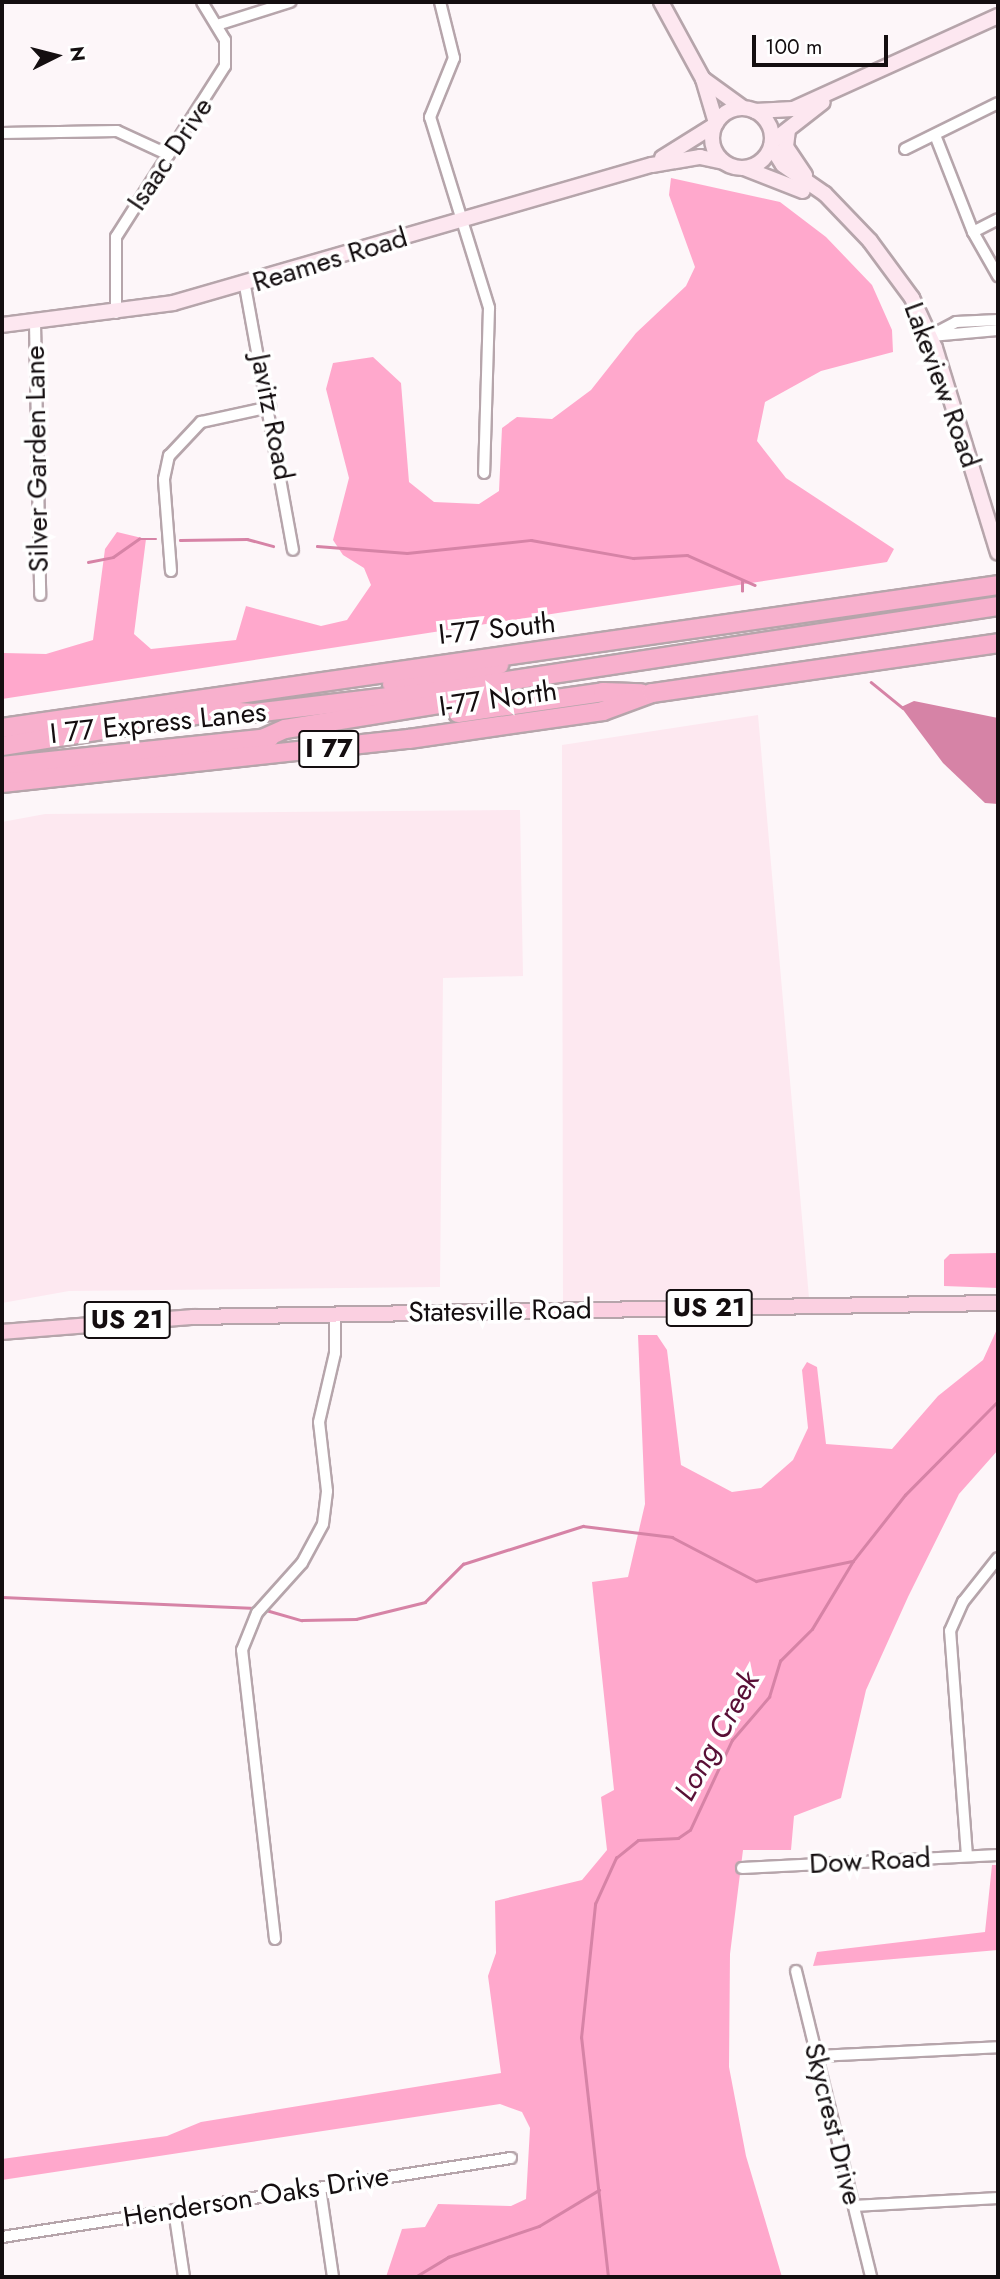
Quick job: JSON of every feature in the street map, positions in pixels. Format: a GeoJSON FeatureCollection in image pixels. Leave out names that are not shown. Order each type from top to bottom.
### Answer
{"type":"FeatureCollection","features":[{"type":"Feature","properties":{"kind":"highway","name":"I-77 South"},"geometry":{"type":"LineString","coordinates":[[2,728],[425,663],[588,645],[998,585]]}},
{"type":"Feature","properties":{"kind":"highway"},"geometry":{"type":"LineString","coordinates":[[260,740],[285,729],[972,615],[998,606]]}},
{"type":"Feature","properties":{"kind":"highway"},"geometry":{"type":"LineString","coordinates":[[224,711],[254,713],[466,687],[972,615],[998,616]]}},
{"type":"Feature","properties":{"kind":"highway","name":"I-77 North"},"geometry":{"type":"LineString","coordinates":[[2,783],[409,738],[603,711],[652,693],[998,643]]}},
{"type":"Feature","properties":{"kind":"highway","name":"I 77 Express Lanes"},"geometry":{"type":"LineString","coordinates":[[2,746],[454,674],[588,645]]}},
{"type":"Feature","properties":{"kind":"highway","name":"I 77 Express Lanes"},"geometry":{"type":"LineString","coordinates":[[2,766],[260,740],[603,692],[652,693]]}},
{"type":"Feature","properties":{"kind":"main road"},"geometry":{"type":"LineString","coordinates":[[661,2],[703,79],[715,125],[712,145],[723,162],[743,168],[762,160],[772,143],[831,94]]}},
{"type":"Feature","properties":{"kind":"main road"},"geometry":{"type":"LineString","coordinates":[[715,125],[749,110],[779,113],[831,94],[998,16]]}},
{"type":"Feature","properties":{"kind":"main road"},"geometry":{"type":"LineString","coordinates":[[703,79],[768,123],[772,143]]}},
{"type":"Feature","properties":{"kind":"main road","name":"Reames Road"},"geometry":{"type":"LineString","coordinates":[[652,164],[715,125]]}},
{"type":"Feature","properties":{"kind":"main road"},"geometry":{"type":"LineString","coordinates":[[788,130],[792,159],[814,187]]}},
{"type":"Feature","properties":{"kind":"main road","name":"Lakeview Road"},"geometry":{"type":"LineString","coordinates":[[772,143],[782,165],[814,187],[890,264],[930,336],[998,553]]}},
{"type":"Feature","properties":{"kind":"main road","name":"Reames Road"},"geometry":{"type":"LineString","coordinates":[[2,325],[116,313],[244,286],[652,164],[700,157],[723,162]]}},
{"type":"Feature","properties":{"kind":"main road","name":"Lakeview Road"},"geometry":{"type":"LineString","coordinates":[[743,168],[774,175],[829,202]]}},
{"type":"Feature","properties":{"kind":"main road","name":"Statesville Road"},"geometry":{"type":"LineString","coordinates":[[2,1332],[335,1314],[998,1303]]}},
{"type":"Feature","properties":{"kind":"street","name":"Isaac Drive"},"geometry":{"type":"LineString","coordinates":[[116,313],[116,237],[225,66],[227,50],[217,26],[202,2]]}},
{"type":"Feature","properties":{"kind":"street"},"geometry":{"type":"LineString","coordinates":[[217,26],[290,2]]}},
{"type":"Feature","properties":{"kind":"street"},"geometry":{"type":"LineString","coordinates":[[440,2],[454,58],[430,117],[489,308],[484,472]]}},
{"type":"Feature","properties":{"kind":"street"},"geometry":{"type":"LineString","coordinates":[[905,149],[998,103]]}},
{"type":"Feature","properties":{"kind":"street"},"geometry":{"type":"LineString","coordinates":[[2,133],[117,131],[169,155]]}},
{"type":"Feature","properties":{"kind":"street"},"geometry":{"type":"LineString","coordinates":[[935,135],[973,232],[998,276]]}},
{"type":"Feature","properties":{"kind":"street"},"geometry":{"type":"LineString","coordinates":[[973,232],[998,219]]}},
{"type":"Feature","properties":{"kind":"street","name":"Javitz Road"},"geometry":{"type":"LineString","coordinates":[[244,286],[270,407],[293,550]]}},
{"type":"Feature","properties":{"kind":"street"},"geometry":{"type":"LineString","coordinates":[[930,336],[948,324],[998,320]]}},
{"type":"Feature","properties":{"kind":"street","name":"Silver Garden Lane"},"geometry":{"type":"LineString","coordinates":[[35,323],[40,595]]}},
{"type":"Feature","properties":{"kind":"street"},"geometry":{"type":"LineString","coordinates":[[930,336],[998,330]]}},
{"type":"Feature","properties":{"kind":"street"},"geometry":{"type":"LineString","coordinates":[[171,571],[164,479],[169,456],[201,422],[270,407]]}},
{"type":"Feature","properties":{"kind":"street"},"geometry":{"type":"LineString","coordinates":[[275,1940],[242,1650],[257,1613],[302,1563],[323,1524],[327,1492],[319,1422],[335,1353],[335,1314]]}},
{"type":"Feature","properties":{"kind":"street"},"geometry":{"type":"LineString","coordinates":[[967,1856],[950,1631],[963,1602],[998,1558]]}},
{"type":"Feature","properties":{"kind":"street","name":"Dow Road"},"geometry":{"type":"LineString","coordinates":[[742,1868],[998,1855]]}},
{"type":"Feature","properties":{"kind":"street","name":"Skycrest Drive"},"geometry":{"type":"LineString","coordinates":[[796,1971],[871,2277]]}},
{"type":"Feature","properties":{"kind":"street"},"geometry":{"type":"LineString","coordinates":[[817,2056],[998,2047]]}},
{"type":"Feature","properties":{"kind":"street","name":"Henderson Oaks Drive"},"geometry":{"type":"LineString","coordinates":[[2,2236],[511,2158]]}},
{"type":"Feature","properties":{"kind":"street"},"geometry":{"type":"LineString","coordinates":[[320,2188],[333,2277]]}},
{"type":"Feature","properties":{"kind":"street"},"geometry":{"type":"LineString","coordinates":[[854,2206],[998,2198]]}},
{"type":"Feature","properties":{"kind":"street"},"geometry":{"type":"LineString","coordinates":[[174,2210],[184,2277]]}},
{"type":"Feature","properties":{"kind":"shaded area"},"geometry":{"type":"Polygon","coordinates":[[[671,178],[780,202],[826,237],[872,285],[892,330],[893,352],[821,371],[765,402],[757,441],[786,478],[894,549],[887,562],[2,699],[2,643],[4,653],[46,654],[93,640],[105,549],[117,532],[146,539],[134,634],[151,649],[236,640],[246,606],[321,626],[347,620],[371,585],[364,568],[343,555],[333,540],[349,478],[326,389],[333,363],[373,357],[401,383],[409,482],[434,502],[479,504],[499,491],[502,428],[517,417],[552,419],[591,390],[636,333],[686,286],[695,267],[669,195],[671,178]]]}},
{"type":"Feature","properties":{"kind":"shaded area"},"geometry":{"type":"Polygon","coordinates":[[[914,701],[998,718],[998,804],[985,803],[943,763],[901,707],[914,701]]]}},
{"type":"Feature","properties":{"kind":"shaded area"},"geometry":{"type":"Polygon","coordinates":[[[758,715],[809,1298],[563,1301],[562,745],[758,715]]]}},
{"type":"Feature","properties":{"kind":"shaded area"},"geometry":{"type":"Polygon","coordinates":[[[520,810],[523,976],[443,978],[440,1287],[69,1291],[2,1303],[2,822],[45,814],[520,810]]]}},
{"type":"Feature","properties":{"kind":"shaded area"},"geometry":{"type":"Polygon","coordinates":[[[998,1253],[998,1288],[944,1286],[944,1260],[950,1254],[998,1253]]]}},
{"type":"Feature","properties":{"kind":"shaded area"},"geometry":{"type":"Polygon","coordinates":[[[998,1327],[998,1450],[959,1494],[866,1690],[841,1798],[794,1816],[791,1850],[743,1850],[730,1954],[729,2067],[746,2156],[782,2277],[386,2277],[402,2229],[425,2227],[438,2204],[511,2206],[526,2199],[530,2128],[522,2112],[500,2104],[2,2180],[2,2159],[167,2136],[201,2122],[501,2073],[488,1976],[496,1953],[495,1901],[582,1880],[607,1850],[601,1797],[614,1790],[592,1582],[628,1577],[645,1504],[638,1335],[657,1335],[667,1350],[681,1465],[732,1492],[761,1488],[793,1460],[808,1428],[802,1370],[807,1362],[817,1367],[826,1444],[892,1449],[938,1396],[983,1360],[998,1327]]]}},
{"type":"Feature","properties":{"kind":"shaded area"},"geometry":{"type":"Polygon","coordinates":[[[992,1865],[998,1865],[998,1950],[813,1966],[817,1952],[985,1932],[992,1865]]]}},
{"type":"Feature","properties":{"kind":"waterway"},"geometry":{"type":"LineString","coordinates":[[88,562],[113,557],[139,539],[156,539]]}},
{"type":"Feature","properties":{"kind":"waterway"},"geometry":{"type":"LineString","coordinates":[[180,540],[247,539],[273,546]]}},
{"type":"Feature","properties":{"kind":"waterway"},"geometry":{"type":"LineString","coordinates":[[317,546],[407,553],[531,540],[633,558],[687,555],[755,585]]}},
{"type":"Feature","properties":{"kind":"waterway"},"geometry":{"type":"LineString","coordinates":[[742,582],[742,591]]}},
{"type":"Feature","properties":{"kind":"waterway"},"geometry":{"type":"LineString","coordinates":[[871,682],[903,708]]}},
{"type":"Feature","properties":{"kind":"waterway","name":"Long Creek"},"geometry":{"type":"LineString","coordinates":[[608,2277],[581,2038],[595,1904],[616,1858],[638,1840],[678,1838],[690,1830],[732,1740],[769,1697],[780,1661],[812,1629],[853,1561],[905,1495],[998,1401]]}},
{"type":"Feature","properties":{"kind":"waterway"},"geometry":{"type":"LineString","coordinates":[[266,1610],[302,1620],[356,1619],[425,1602],[463,1564],[583,1526],[672,1537],[756,1581],[853,1561]]}},
{"type":"Feature","properties":{"kind":"waterway"},"geometry":{"type":"LineString","coordinates":[[2,1597],[256,1608]]}},
{"type":"Feature","properties":{"kind":"waterway"},"geometry":{"type":"LineString","coordinates":[[415,2277],[448,2257],[539,2226],[599,2190]]}}]}
